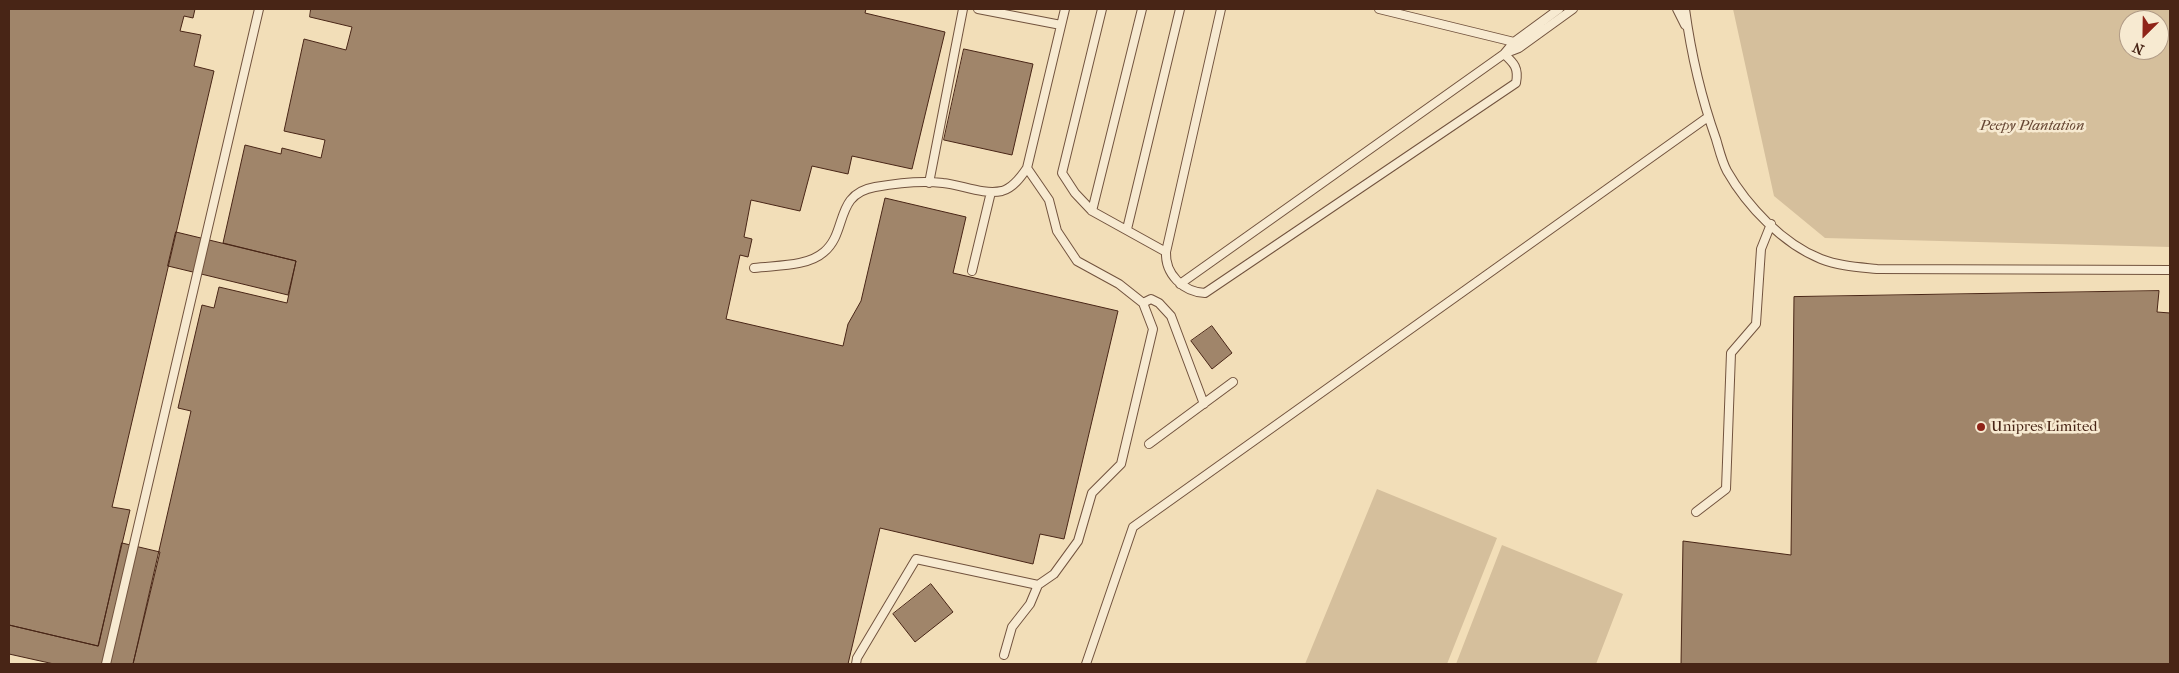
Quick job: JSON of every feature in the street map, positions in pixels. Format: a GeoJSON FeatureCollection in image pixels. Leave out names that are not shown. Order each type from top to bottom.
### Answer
{"type":"FeatureCollection","features":[{"type":"Feature","properties":{"kind":"lane"},"geometry":{"type":"LineString","coordinates":[[106,664],[259,9]]}},
{"type":"Feature","properties":{"kind":"lane"},"geometry":{"type":"LineString","coordinates":[[929,183],[963,9]]}},
{"type":"Feature","properties":{"kind":"lane"},"geometry":{"type":"LineString","coordinates":[[978,9],[1061,25]]}},
{"type":"Feature","properties":{"kind":"lane"},"geometry":{"type":"LineString","coordinates":[[754,268],[798,263],[824,252],[833,240],[845,205],[852,197],[872,187],[909,181],[942,183],[991,192],[1005,190],[1016,182],[1028,168],[1064,9]]}},
{"type":"Feature","properties":{"kind":"lane"},"geometry":{"type":"LineString","coordinates":[[1102,9],[1062,173],[1074,194],[1092,211],[1166,252]]}},
{"type":"Feature","properties":{"kind":"lane"},"geometry":{"type":"LineString","coordinates":[[1092,211],[1142,9]]}},
{"type":"Feature","properties":{"kind":"lane"},"geometry":{"type":"LineString","coordinates":[[1127,229],[1180,9]]}},
{"type":"Feature","properties":{"kind":"lane"},"geometry":{"type":"LineString","coordinates":[[1221,9],[1166,252],[1168,268],[1180,284],[1194,292],[1205,293],[1516,83],[1515,64],[1504,54]]}},
{"type":"Feature","properties":{"kind":"lane"},"geometry":{"type":"LineString","coordinates":[[1379,9],[1514,42]]}},
{"type":"Feature","properties":{"kind":"lane"},"geometry":{"type":"LineString","coordinates":[[1504,54],[1514,42],[1559,9]]}},
{"type":"Feature","properties":{"kind":"lane"},"geometry":{"type":"LineString","coordinates":[[1180,284],[1504,54],[1519,48],[1573,9]]}},
{"type":"Feature","properties":{"kind":"lane"},"geometry":{"type":"LineString","coordinates":[[1677,9],[1686,26]]}},
{"type":"Feature","properties":{"kind":"lane"},"geometry":{"type":"LineString","coordinates":[[1685,9],[1686,26],[1708,117],[1726,170],[1750,204],[1771,224],[1801,248],[1821,259],[1848,266],[1878,269],[2170,270]]}},
{"type":"Feature","properties":{"kind":"lane"},"geometry":{"type":"LineString","coordinates":[[1086,664],[1132,527],[1708,117]]}},
{"type":"Feature","properties":{"kind":"lane"},"geometry":{"type":"LineString","coordinates":[[1004,655],[1012,627],[1030,604],[1038,585],[1054,574],[1078,541],[1092,493],[1121,464],[1153,329],[1142,302],[1119,284],[1077,261],[1057,232],[1049,200],[1028,168]]}},
{"type":"Feature","properties":{"kind":"lane"},"geometry":{"type":"LineString","coordinates":[[972,271],[991,192]]}},
{"type":"Feature","properties":{"kind":"lane"},"geometry":{"type":"LineString","coordinates":[[1696,512],[1726,489],[1730,353],[1756,324],[1761,249],[1771,224]]}},
{"type":"Feature","properties":{"kind":"lane"},"geometry":{"type":"LineString","coordinates":[[1142,302],[1151,299],[1160,303],[1170,316],[1204,404]]}},
{"type":"Feature","properties":{"kind":"lane"},"geometry":{"type":"LineString","coordinates":[[1149,444],[1233,382]]}},
{"type":"Feature","properties":{"kind":"lane"},"geometry":{"type":"LineString","coordinates":[[856,664],[857,658],[916,559],[1038,585]]}},
{"type":"Feature","properties":{"kind":"green space","name":"Peepy Plantation"},"geometry":{"type":"Polygon","coordinates":[[[1733,9],[2170,9],[2170,247],[1825,238],[1774,196],[1733,9]]]}},
{"type":"Feature","properties":{"kind":"green space"},"geometry":{"type":"Polygon","coordinates":[[[1377,489],[1497,538],[1447,664],[1305,664],[1377,489]]]}},
{"type":"Feature","properties":{"kind":"green space"},"geometry":{"type":"Polygon","coordinates":[[[1502,545],[1623,594],[1596,664],[1456,664],[1502,545]]]}},
{"type":"Feature","properties":{"kind":"building"},"geometry":{"type":"Polygon","coordinates":[[[9,9],[195,9],[193,18],[184,16],[180,31],[201,35],[194,66],[214,71],[112,507],[130,510],[98,646],[9,625],[9,9]]]}},
{"type":"Feature","properties":{"kind":"building"},"geometry":{"type":"Polygon","coordinates":[[[311,9],[866,9],[865,13],[945,32],[912,169],[852,156],[848,174],[812,166],[800,211],[751,200],[744,237],[752,239],[748,257],[740,255],[726,319],[843,346],[848,324],[861,301],[885,198],[966,217],[953,273],[1118,311],[1064,539],[1040,534],[1033,564],[880,528],[848,664],[133,664],[191,411],[178,408],[202,305],[214,308],[219,287],[287,303],[296,261],[223,243],[245,145],[281,154],[282,148],[321,158],[325,140],[284,131],[304,39],[346,50],[352,27],[310,17],[311,9]]]}},
{"type":"Feature","properties":{"kind":"building"},"geometry":{"type":"Polygon","coordinates":[[[964,49],[1033,64],[1012,155],[944,140],[964,49]]]}},
{"type":"Feature","properties":{"kind":"building"},"geometry":{"type":"Polygon","coordinates":[[[176,232],[296,261],[288,295],[168,266],[176,232]]]}},
{"type":"Feature","properties":{"kind":"building","name":"Unipres Limited"},"geometry":{"type":"Polygon","coordinates":[[[2159,291],[2157,312],[2170,313],[2170,664],[1681,664],[1683,541],[1791,555],[1794,297],[2159,291]]]}},
{"type":"Feature","properties":{"kind":"building"},"geometry":{"type":"Polygon","coordinates":[[[1212,326],[1232,353],[1212,369],[1191,341],[1212,326]]]}},
{"type":"Feature","properties":{"kind":"building"},"geometry":{"type":"Polygon","coordinates":[[[122,543],[160,552],[133,664],[54,664],[9,654],[9,625],[98,646],[122,543]]]}},
{"type":"Feature","properties":{"kind":"building"},"geometry":{"type":"Polygon","coordinates":[[[931,584],[953,612],[915,642],[893,614],[931,584]]]}},
{"type":"Feature","properties":{"kind":"place","name":"Unipres Limited"},"geometry":{"type":"Point","coordinates":[1981,427]}}]}
